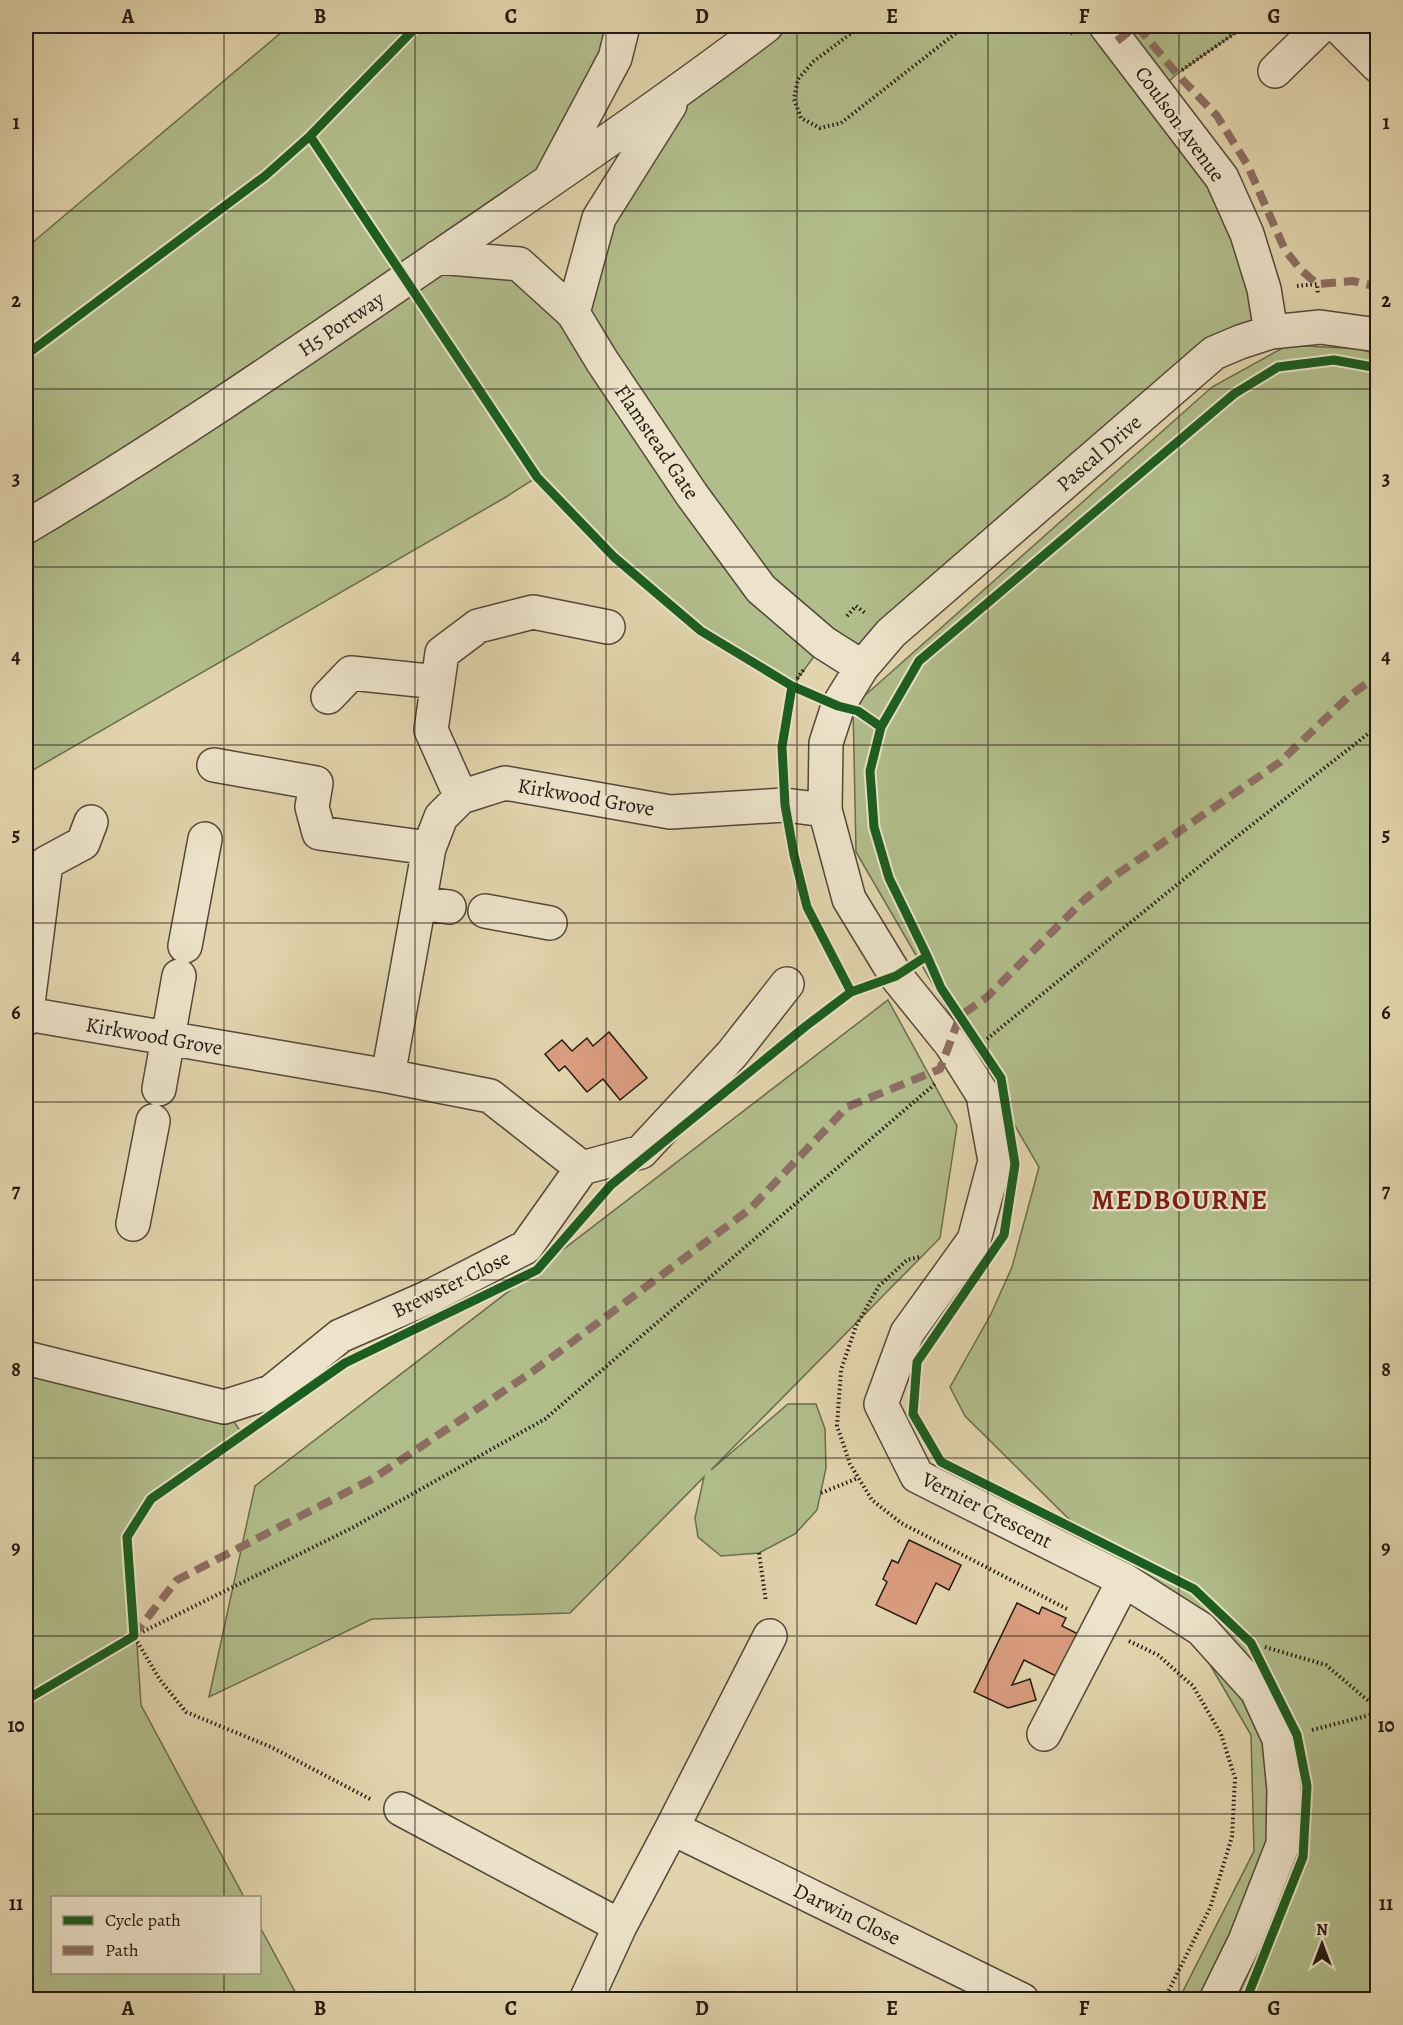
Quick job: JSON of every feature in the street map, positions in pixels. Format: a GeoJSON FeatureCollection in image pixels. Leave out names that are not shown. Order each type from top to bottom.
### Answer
{"type":"FeatureCollection","features":[{"type":"Feature","properties":{"kind":"street"},"geometry":{"type":"LineString","coordinates":[[548,182],[615,58],[623,26]]}},
{"type":"Feature","properties":{"kind":"street","name":"H5 Portway"},"geometry":{"type":"LineString","coordinates":[[26,526],[94,486],[365,309],[678,92],[766,26]]}},
{"type":"Feature","properties":{"kind":"street","name":"Coulson Avenue"},"geometry":{"type":"LineString","coordinates":[[1106,26],[1222,178],[1247,234],[1264,289],[1271,332]]}},
{"type":"Feature","properties":{"kind":"street"},"geometry":{"type":"LineString","coordinates":[[1275,71],[1321,26]]}},
{"type":"Feature","properties":{"kind":"street"},"geometry":{"type":"LineString","coordinates":[[1338,26],[1377,66]]}},
{"type":"Feature","properties":{"kind":"street"},"geometry":{"type":"LineString","coordinates":[[573,313],[599,218],[678,92]]}},
{"type":"Feature","properties":{"kind":"street","name":"Flamstead Gate"},"geometry":{"type":"LineString","coordinates":[[438,257],[519,264],[573,313],[602,361],[692,495],[761,589],[824,643],[862,667]]}},
{"type":"Feature","properties":{"kind":"street","name":"Pascal Drive"},"geometry":{"type":"LineString","coordinates":[[862,667],[891,633],[1214,353],[1271,332],[1320,327],[1377,335]]}},
{"type":"Feature","properties":{"kind":"street"},"geometry":{"type":"LineString","coordinates":[[461,797],[431,730],[442,653],[478,626],[533,612],[608,627]]}},
{"type":"Feature","properties":{"kind":"street","name":"Vernier Crescent"},"geometry":{"type":"LineString","coordinates":[[862,667],[838,706],[826,743],[825,810],[849,899],[896,976],[951,1044],[972,1047],[995,1161],[974,1240],[907,1333],[881,1404],[917,1476],[1124,1580],[1201,1629],[1257,1691],[1279,1739],[1284,1790],[1282,1844],[1245,1941],[1216,2000]]}},
{"type":"Feature","properties":{"kind":"street"},"geometry":{"type":"LineString","coordinates":[[328,698],[351,673],[438,682]]}},
{"type":"Feature","properties":{"kind":"street"},"geometry":{"type":"LineString","coordinates":[[214,765],[316,783],[312,807],[319,834],[429,848]]}},
{"type":"Feature","properties":{"kind":"street","name":"Kirkwood Grove"},"geometry":{"type":"LineString","coordinates":[[388,1076],[434,905],[429,848],[441,817],[461,797],[505,783],[670,812],[785,805],[825,810]]}},
{"type":"Feature","properties":{"kind":"street"},"geometry":{"type":"LineString","coordinates":[[26,1016],[46,862],[83,843],[91,822]]}},
{"type":"Feature","properties":{"kind":"street"},"geometry":{"type":"LineString","coordinates":[[133,1224],[205,839]]}},
{"type":"Feature","properties":{"kind":"street"},"geometry":{"type":"LineString","coordinates":[[485,911],[550,923]]}},
{"type":"Feature","properties":{"kind":"street"},"geometry":{"type":"LineString","coordinates":[[582,1168],[640,1152],[732,1054],[787,984]]}},
{"type":"Feature","properties":{"kind":"street","name":"Kirkwood Grove"},"geometry":{"type":"LineString","coordinates":[[26,1016],[388,1076],[490,1096],[582,1168]]}},
{"type":"Feature","properties":{"kind":"street","name":"Brewster Close"},"geometry":{"type":"LineString","coordinates":[[26,1358],[224,1407],[271,1392],[340,1336],[429,1297],[526,1247],[582,1168]]}},
{"type":"Feature","properties":{"kind":"street"},"geometry":{"type":"LineString","coordinates":[[1044,1734],[1124,1580]]}},
{"type":"Feature","properties":{"kind":"street"},"geometry":{"type":"LineString","coordinates":[[586,2000],[620,1926],[770,1636]]}},
{"type":"Feature","properties":{"kind":"street"},"geometry":{"type":"LineString","coordinates":[[401,1809],[620,1926]]}},
{"type":"Feature","properties":{"kind":"street","name":"Darwin Close"},"geometry":{"type":"LineString","coordinates":[[672,1828],[1022,2000]]}},
{"type":"Feature","properties":{"kind":"path"},"geometry":{"type":"LineString","coordinates":[[861,26],[814,61],[798,80],[794,99],[801,118],[820,128],[841,123],[965,26]]}},
{"type":"Feature","properties":{"kind":"path"},"geometry":{"type":"LineString","coordinates":[[1066,26],[1078,41]]}},
{"type":"Feature","properties":{"kind":"path"},"geometry":{"type":"LineString","coordinates":[[1157,91],[1245,26]]}},
{"type":"Feature","properties":{"kind":"path"},"geometry":{"type":"LineString","coordinates":[[782,680],[791,691],[838,706]]}},
{"type":"Feature","properties":{"kind":"path"},"geometry":{"type":"LineString","coordinates":[[124,1642],[352,1528],[545,1419],[972,1047],[1377,726]]}},
{"type":"Feature","properties":{"kind":"path"},"geometry":{"type":"LineString","coordinates":[[960,1258],[936,1253],[907,1260],[879,1286],[856,1326],[841,1370],[837,1426],[850,1464],[872,1500],[901,1523],[1158,1655],[1193,1686],[1221,1734],[1235,1778],[1232,1838],[1210,1908],[1164,2000]]}},
{"type":"Feature","properties":{"kind":"path"},"geometry":{"type":"LineString","coordinates":[[821,1493],[858,1478]]}},
{"type":"Feature","properties":{"kind":"path"},"geometry":{"type":"LineString","coordinates":[[759,1553],[770,1636]]}},
{"type":"Feature","properties":{"kind":"path"},"geometry":{"type":"LineString","coordinates":[[133,1625],[134,1636],[160,1680],[186,1712],[271,1747],[373,1800],[401,1809]]}},
{"type":"Feature","properties":{"kind":"path"},"geometry":{"type":"LineString","coordinates":[[1262,1646],[1326,1665],[1377,1711]]}},
{"type":"Feature","properties":{"kind":"path"},"geometry":{"type":"LineString","coordinates":[[1279,1739],[1377,1711]]}},
{"type":"Feature","properties":{"kind":"green space"},"geometry":{"type":"Polygon","coordinates":[[[289,26],[623,26],[548,182],[439,257],[519,264],[573,313],[599,218],[677,92],[766,26],[1245,26],[1177,74],[1158,91],[1222,178],[1271,332],[1240,342],[862,667],[824,643],[792,686],[701,631],[614,557],[537,477],[26,774],[26,248],[289,26]]]}},
{"type":"Feature","properties":{"kind":"green space"},"geometry":{"type":"Polygon","coordinates":[[[1288,345],[1361,349],[1377,355],[1377,1999],[1179,1999],[1254,1851],[1251,1735],[1202,1651],[965,1416],[950,1387],[991,1314],[1012,1267],[1039,1167],[856,852],[853,706],[1212,387],[1288,345]]]}},
{"type":"Feature","properties":{"kind":"green space"},"geometry":{"type":"Polygon","coordinates":[[[888,1000],[957,1126],[940,1238],[711,1470],[788,1404],[816,1404],[825,1429],[826,1468],[817,1510],[795,1534],[759,1553],[721,1556],[698,1537],[695,1518],[704,1477],[570,1613],[372,1619],[209,1697],[255,1486],[888,1000]]]}},
{"type":"Feature","properties":{"kind":"green space"},"geometry":{"type":"Polygon","coordinates":[[[26,1358],[224,1407],[243,1435],[151,1499],[127,1537],[141,1705],[243,1896],[51,1896],[51,1974],[261,1974],[261,1929],[299,1999],[26,2000],[26,1358]]]}},
{"type":"Feature","properties":{"kind":"building"},"geometry":{"type":"Polygon","coordinates":[[[609,1032],[647,1078],[620,1100],[603,1079],[587,1092],[565,1066],[559,1071],[545,1054],[562,1040],[572,1051],[587,1038],[593,1046],[609,1032]]]}},
{"type":"Feature","properties":{"kind":"building"},"geometry":{"type":"Polygon","coordinates":[[[909,1540],[961,1565],[949,1590],[936,1583],[916,1624],[876,1605],[887,1582],[883,1579],[892,1560],[898,1563],[909,1540]]]}},
{"type":"Feature","properties":{"kind":"building"},"geometry":{"type":"Polygon","coordinates":[[[1017,1603],[1039,1614],[1042,1607],[1066,1618],[1062,1626],[1082,1636],[1062,1679],[1024,1660],[1012,1685],[1030,1679],[1036,1700],[1008,1708],[974,1692],[1017,1603]]]}},
{"type":"Feature","properties":{"kind":"marked path"},"geometry":{"type":"LineString","coordinates":[[1117,41],[1136,26]]}},
{"type":"Feature","properties":{"kind":"marked path"},"geometry":{"type":"LineString","coordinates":[[1137,26],[1177,74],[1217,116],[1247,164],[1285,250],[1300,269],[1317,284],[1353,281],[1378,287]]}},
{"type":"Feature","properties":{"kind":"marked path"},"geometry":{"type":"LineString","coordinates":[[133,1636],[177,1580],[374,1478],[532,1372],[750,1209],[847,1107],[940,1069],[960,1016],[987,997],[1084,900],[1113,877],[1280,762],[1347,698],[1378,675]]}},
{"type":"Feature","properties":{"kind":"cycle path"},"geometry":{"type":"LineString","coordinates":[[26,355],[265,176],[310,136],[417,26]]}},
{"type":"Feature","properties":{"kind":"cycle path"},"geometry":{"type":"LineString","coordinates":[[310,136],[537,477],[614,557],[701,631],[792,686],[838,706],[858,711],[881,727]]}},
{"type":"Feature","properties":{"kind":"cycle path"},"geometry":{"type":"LineString","coordinates":[[26,1700],[134,1636],[127,1537],[151,1499],[345,1363],[537,1270],[611,1185],[806,1026],[851,992],[896,976],[927,956],[889,878],[874,827],[870,771],[881,727],[919,661],[1234,394],[1278,367],[1334,360],[1378,368]]}},
{"type":"Feature","properties":{"kind":"cycle path"},"geometry":{"type":"LineString","coordinates":[[792,686],[782,747],[785,805],[794,855],[807,907],[851,992]]}},
{"type":"Feature","properties":{"kind":"cycle path"},"geometry":{"type":"LineString","coordinates":[[927,956],[941,988],[1001,1078],[1015,1164],[1004,1235],[917,1362],[913,1414],[941,1462],[1194,1589],[1251,1643],[1297,1735],[1307,1786],[1303,1857],[1246,2000]]}},
{"type":"Feature","properties":{"kind":"district","name":"MEDBOURNE"},"geometry":{"type":"Point","coordinates":[1180,1200]}}]}
